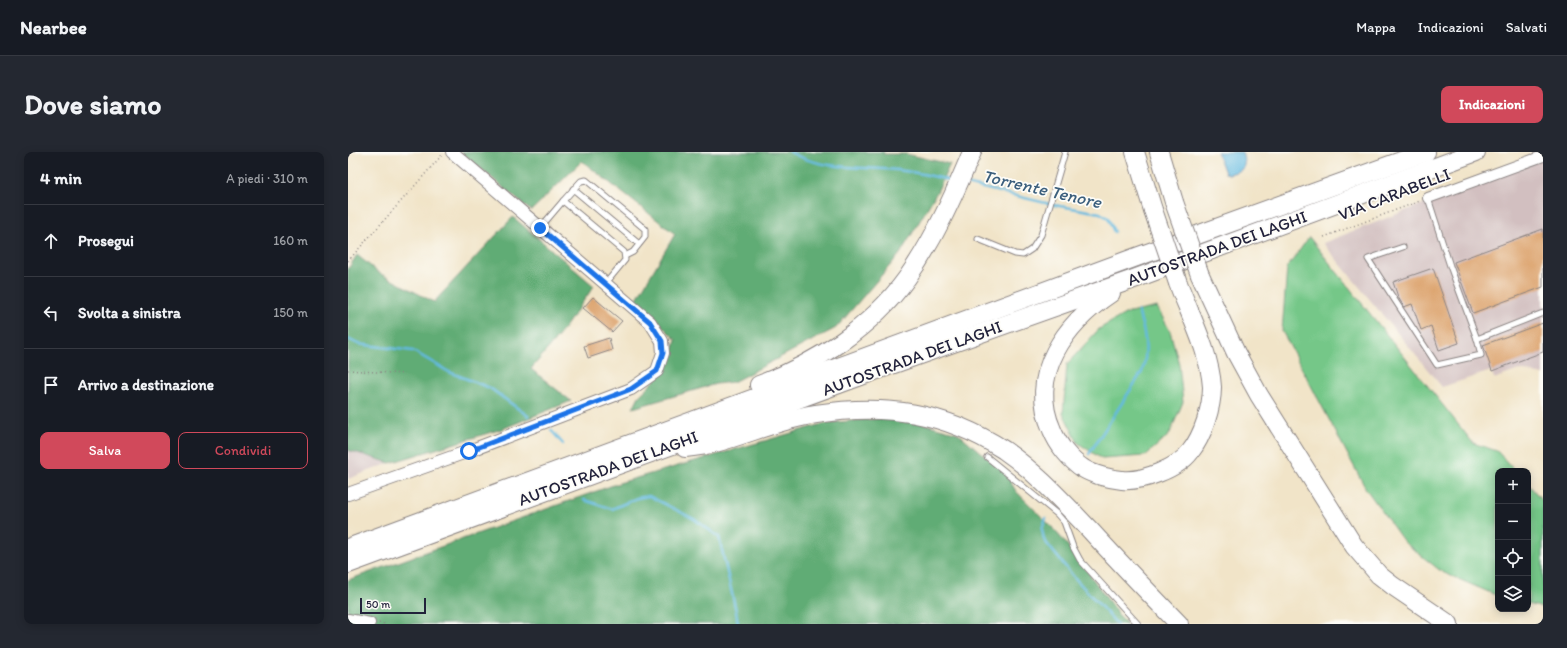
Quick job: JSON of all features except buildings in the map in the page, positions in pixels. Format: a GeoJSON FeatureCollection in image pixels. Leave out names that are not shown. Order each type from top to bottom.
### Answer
{"type":"FeatureCollection","features":[{"type":"Feature","properties":{"kind":"highway"},"geometry":{"type":"LineString","coordinates":[[1131,280],[1100,300],[1079,319],[1062,338],[1052,358],[1046,376],[1044,400],[1048,420],[1057,440],[1068,455],[1084,469],[1122,480],[1132,480],[1164,471],[1180,462],[1190,452],[1203,429],[1210,408],[1212,386],[1207,361],[1198,333],[1178,283],[1152,210],[1135,152]]}},
{"type":"Feature","properties":{"kind":"highway"},"geometry":{"type":"LineString","coordinates":[[1159,152],[1174,202],[1200,275],[1236,353],[1259,395],[1354,546],[1379,574],[1393,586],[1449,624]]}},
{"type":"Feature","properties":{"kind":"highway","name":"AUTOSTRADA DEI LAGHI"},"geometry":{"type":"LineString","coordinates":[[348,564],[641,448],[1131,259],[1426,152]]}},
{"type":"Feature","properties":{"kind":"highway","name":"AUTOSTRADA DEI LAGHI"},"geometry":{"type":"LineString","coordinates":[[348,548],[1131,280],[1476,152]]}},
{"type":"Feature","properties":{"kind":"highway"},"geometry":{"type":"LineString","coordinates":[[641,448],[707,406],[764,383],[797,367],[843,341],[887,302],[907,278],[935,233],[971,154]]}},
{"type":"Feature","properties":{"kind":"highway"},"geometry":{"type":"LineString","coordinates":[[641,448],[714,444],[778,422],[815,414],[848,410],[886,409],[926,415],[968,430],[1004,451],[1035,476],[1061,500],[1179,624]]}},
{"type":"Feature","properties":{"kind":"street"},"geometry":{"type":"LineString","coordinates":[[348,494],[469,451],[631,389],[657,371],[663,353],[662,341],[650,322],[452,152]]}},
{"type":"Feature","properties":{"kind":"street","name":"VIA CARABELLI"},"geometry":{"type":"LineString","coordinates":[[1428,198],[1543,156]]}},
{"type":"Feature","properties":{"kind":"street"},"geometry":{"type":"LineString","coordinates":[[348,619],[370,623]]}},
{"type":"Feature","properties":{"kind":"lane"},"geometry":{"type":"LineString","coordinates":[[978,240],[1016,254],[1023,255],[1028,253],[1037,244],[1065,152]]}},
{"type":"Feature","properties":{"kind":"lane"},"geometry":{"type":"LineString","coordinates":[[540,228],[573,189],[581,181],[586,180],[645,229],[645,237],[633,252],[625,256]]}},
{"type":"Feature","properties":{"kind":"lane"},"geometry":{"type":"LineString","coordinates":[[573,189],[639,244]]}},
{"type":"Feature","properties":{"kind":"lane"},"geometry":{"type":"LineString","coordinates":[[1404,246],[1368,259],[1368,262],[1437,365],[1481,355],[1477,338],[1450,266],[1428,198]]}},
{"type":"Feature","properties":{"kind":"lane"},"geometry":{"type":"LineString","coordinates":[[563,200],[624,252],[625,260],[605,284]]}},
{"type":"Feature","properties":{"kind":"lane"},"geometry":{"type":"LineString","coordinates":[[1477,338],[1543,313]]}},
{"type":"Feature","properties":{"kind":"lane"},"geometry":{"type":"LineString","coordinates":[[987,457],[1057,514],[1064,522],[1073,547],[1080,560],[1138,624]]}},
{"type":"Feature","properties":{"kind":"path"},"geometry":{"type":"LineString","coordinates":[[348,262],[444,152]]}},
{"type":"Feature","properties":{"kind":"path","name":"VIA CARABELLI"},"geometry":{"type":"LineString","coordinates":[[1324,237],[1428,198]]}},
{"type":"Feature","properties":{"kind":"path"},"geometry":{"type":"LineString","coordinates":[[348,370],[404,374]]}},
{"type":"Feature","properties":{"kind":"shaded area"},"geometry":{"type":"Polygon","coordinates":[[[1543,157],[1543,375],[1519,370],[1494,379],[1491,371],[1442,387],[1323,243],[1543,157]]]}},
{"type":"Feature","properties":{"kind":"shaded area"},"geometry":{"type":"Polygon","coordinates":[[[348,450],[390,463],[348,479],[348,450]]]}},
{"type":"Feature","properties":{"kind":"green space"},"geometry":{"type":"Polygon","coordinates":[[[461,152],[884,152],[883,154],[906,154],[950,164],[937,192],[900,254],[836,328],[733,382],[716,384],[633,408],[639,396],[660,375],[671,358],[676,340],[636,300],[675,234],[582,161],[531,211],[461,152]]]}},
{"type":"Feature","properties":{"kind":"green space"},"geometry":{"type":"Polygon","coordinates":[[[513,217],[594,286],[561,333],[531,369],[571,401],[502,429],[390,463],[348,450],[348,269],[357,255],[379,273],[434,302],[513,217]]]}},
{"type":"Feature","properties":{"kind":"green space"},"geometry":{"type":"Polygon","coordinates":[[[1309,237],[1473,443],[1497,451],[1512,468],[1495,468],[1495,595],[1442,572],[1404,542],[1366,489],[1282,331],[1287,268],[1309,237]]]}},
{"type":"Feature","properties":{"kind":"green space"},"geometry":{"type":"Polygon","coordinates":[[[1157,307],[1170,331],[1179,364],[1183,402],[1169,435],[1145,456],[1102,459],[1078,443],[1063,413],[1067,364],[1099,329],[1125,314],[1157,307]]]}},
{"type":"Feature","properties":{"kind":"green space"},"geometry":{"type":"Polygon","coordinates":[[[899,417],[958,433],[1005,473],[1016,491],[1051,526],[1075,554],[1120,617],[1127,624],[348,624],[348,580],[619,483],[826,423],[899,417]]]}},
{"type":"Feature","properties":{"kind":"green space"},"geometry":{"type":"Polygon","coordinates":[[[1531,487],[1543,501],[1543,608],[1531,605],[1531,487]]]}},
{"type":"Feature","properties":{"kind":"water"},"geometry":{"type":"Polygon","coordinates":[[[1217,152],[1242,152],[1244,162],[1243,168],[1234,173],[1225,173],[1217,152]]]}},
{"type":"Feature","properties":{"kind":"waterway","name":"Torrente Tenore"},"geometry":{"type":"LineString","coordinates":[[790,152],[802,158],[828,165],[897,170],[925,174],[952,181]]}},
{"type":"Feature","properties":{"kind":"waterway","name":"Torrente Tenore"},"geometry":{"type":"LineString","coordinates":[[966,184],[1054,205],[1100,213],[1108,218],[1114,232]]}},
{"type":"Feature","properties":{"kind":"waterway","name":"Torrente Tenore"},"geometry":{"type":"LineString","coordinates":[[1089,454],[1142,372],[1146,349],[1143,326],[1138,311]]}},
{"type":"Feature","properties":{"kind":"waterway"},"geometry":{"type":"LineString","coordinates":[[348,339],[358,344],[413,351],[449,372],[490,388],[528,416]]}},
{"type":"Feature","properties":{"kind":"waterway"},"geometry":{"type":"LineString","coordinates":[[551,430],[563,444]]}},
{"type":"Feature","properties":{"kind":"waterway"},"geometry":{"type":"LineString","coordinates":[[584,500],[612,509],[637,498],[649,496],[694,519],[719,537],[738,624]]}},
{"type":"Feature","properties":{"kind":"waterway","name":"Torrente Tenore"},"geometry":{"type":"LineString","coordinates":[[1046,518],[1042,529],[1044,540],[1073,576],[1117,624]]}},
{"type":"Feature","properties":{"kind":"route"},"geometry":{"type":"LineString","coordinates":[[469,451],[631,389],[657,371],[663,353],[662,341],[650,322],[540,228]]}}]}
